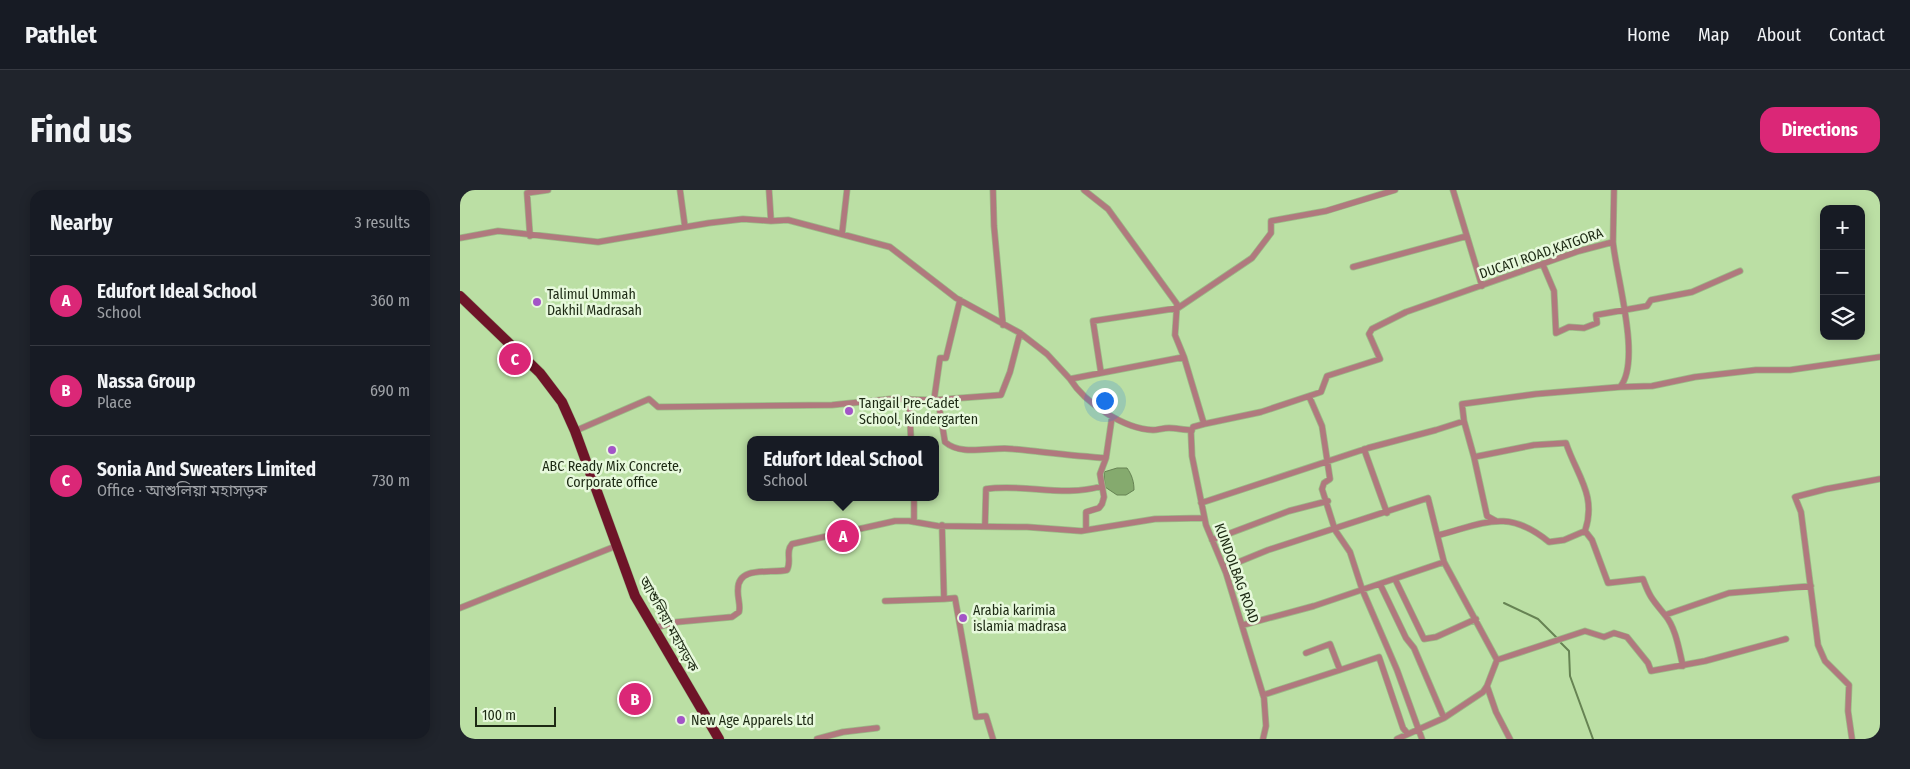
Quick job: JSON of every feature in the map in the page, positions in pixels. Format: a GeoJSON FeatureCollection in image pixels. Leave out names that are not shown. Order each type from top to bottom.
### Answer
{"type":"FeatureCollection","features":[{"type":"Feature","properties":{"kind":"highway","name":"আশুলিয়া মহাসড়ক"},"geometry":{"type":"LineString","coordinates":[[460,296],[540,373],[562,402],[575,431],[635,596],[719,739]]}},
{"type":"Feature","properties":{"kind":"street"},"geometry":{"type":"LineString","coordinates":[[530,236],[527,194],[548,190]]}},
{"type":"Feature","properties":{"kind":"street"},"geometry":{"type":"LineString","coordinates":[[680,190],[685,227]]}},
{"type":"Feature","properties":{"kind":"street"},"geometry":{"type":"LineString","coordinates":[[769,190],[770,221]]}},
{"type":"Feature","properties":{"kind":"street"},"geometry":{"type":"LineString","coordinates":[[842,234],[847,190]]}},
{"type":"Feature","properties":{"kind":"street"},"geometry":{"type":"LineString","coordinates":[[993,190],[994,226],[1003,325]]}},
{"type":"Feature","properties":{"kind":"street"},"geometry":{"type":"LineString","coordinates":[[1084,190],[1108,210],[1177,304],[1178,308],[1174,321],[1175,335],[1184,357],[1204,424]]}},
{"type":"Feature","properties":{"kind":"street"},"geometry":{"type":"LineString","coordinates":[[1101,373],[1093,321],[1178,308],[1252,258],[1271,233],[1271,221],[1326,211],[1396,190]]}},
{"type":"Feature","properties":{"kind":"street"},"geometry":{"type":"LineString","coordinates":[[1453,190],[1482,286]]}},
{"type":"Feature","properties":{"kind":"street","name":"DUCATI ROAD,KATGORA"},"geometry":{"type":"LineString","coordinates":[[1309,396],[1321,392],[1327,376],[1380,359],[1369,334],[1372,329],[1406,312],[1428,304],[1612,242],[1614,190]]}},
{"type":"Feature","properties":{"kind":"street"},"geometry":{"type":"LineString","coordinates":[[460,238],[498,231],[598,242],[743,219],[788,220],[890,247],[960,300],[1020,333],[1047,354],[1086,400],[1112,416],[1154,430],[1168,428],[1192,430],[1193,427],[1262,412],[1309,396],[1322,426],[1330,479],[1324,483],[1322,489],[1328,501],[1335,530],[1350,552],[1362,589],[1397,670],[1422,739]]}},
{"type":"Feature","properties":{"kind":"street"},"geometry":{"type":"LineString","coordinates":[[1353,267],[1467,236]]}},
{"type":"Feature","properties":{"kind":"street"},"geometry":{"type":"LineString","coordinates":[[1612,242],[1615,268],[1626,311],[1628,365],[1627,376],[1620,387]]}},
{"type":"Feature","properties":{"kind":"street"},"geometry":{"type":"LineString","coordinates":[[1543,265],[1554,291],[1556,333],[1570,327],[1584,328],[1597,323],[1596,315],[1647,306],[1651,300],[1692,292],[1740,271]]}},
{"type":"Feature","properties":{"kind":"street"},"geometry":{"type":"LineString","coordinates":[[960,300],[946,358],[940,358],[936,400],[944,442],[948,446],[973,450],[1012,448],[1106,458]]}},
{"type":"Feature","properties":{"kind":"street"},"geometry":{"type":"LineString","coordinates":[[575,431],[649,400],[658,407],[832,406],[909,399],[936,400],[1001,395],[1020,333]]}},
{"type":"Feature","properties":{"kind":"street"},"geometry":{"type":"LineString","coordinates":[[1070,380],[1184,357]]}},
{"type":"Feature","properties":{"kind":"street"},"geometry":{"type":"LineString","coordinates":[[1496,521],[1487,516],[1464,421],[1462,404],[1504,400],[1536,394],[1659,385],[1695,377],[1756,370],[1790,370],[1880,357]]}},
{"type":"Feature","properties":{"kind":"street"},"geometry":{"type":"LineString","coordinates":[[909,399],[911,436]]}},
{"type":"Feature","properties":{"kind":"street"},"geometry":{"type":"LineString","coordinates":[[1086,530],[1086,512],[1099,508],[1104,497],[1100,474],[1106,458],[1112,416]]}},
{"type":"Feature","properties":{"kind":"street"},"geometry":{"type":"LineString","coordinates":[[1201,503],[1364,449],[1464,421]]}},
{"type":"Feature","properties":{"kind":"street","name":"KUNDOLBAG ROAD"},"geometry":{"type":"LineString","coordinates":[[1192,430],[1192,456],[1204,518],[1224,568],[1263,695],[1266,726],[1263,739]]}},
{"type":"Feature","properties":{"kind":"street"},"geometry":{"type":"LineString","coordinates":[[1474,457],[1534,445],[1566,443],[1572,461],[1583,480],[1589,505],[1590,515],[1585,532]]}},
{"type":"Feature","properties":{"kind":"street"},"geometry":{"type":"LineString","coordinates":[[1364,449],[1387,513]]}},
{"type":"Feature","properties":{"kind":"street"},"geometry":{"type":"LineString","coordinates":[[1852,739],[1848,711],[1849,686],[1825,661],[1818,645],[1813,618],[1811,586],[1801,512],[1795,497],[1880,479]]}},
{"type":"Feature","properties":{"kind":"street"},"geometry":{"type":"LineString","coordinates":[[985,526],[986,489],[1011,487],[1073,491],[1102,486]]}},
{"type":"Feature","properties":{"kind":"street"},"geometry":{"type":"LineString","coordinates":[[1224,568],[1268,550],[1335,530],[1428,498],[1439,535],[1444,562],[1476,618],[1497,660],[1487,686],[1482,692],[1444,718],[1397,739]]}},
{"type":"Feature","properties":{"kind":"street"},"geometry":{"type":"LineString","coordinates":[[914,501],[914,522]]}},
{"type":"Feature","properties":{"kind":"street"},"geometry":{"type":"LineString","coordinates":[[1212,540],[1284,513],[1328,501]]}},
{"type":"Feature","properties":{"kind":"street"},"geometry":{"type":"LineString","coordinates":[[654,628],[677,622],[732,617],[739,612],[738,587],[740,580],[752,573],[787,570],[790,562],[788,551],[795,542],[868,529],[895,521],[942,526],[1086,530],[1155,519],[1204,518]]}},
{"type":"Feature","properties":{"kind":"street"},"geometry":{"type":"LineString","coordinates":[[1439,535],[1496,521],[1511,520],[1537,532],[1549,542],[1564,540],[1585,532]]}},
{"type":"Feature","properties":{"kind":"street"},"geometry":{"type":"LineString","coordinates":[[942,526],[944,599]]}},
{"type":"Feature","properties":{"kind":"street"},"geometry":{"type":"LineString","coordinates":[[1585,532],[1592,540],[1608,583],[1643,579],[1650,599],[1665,615],[1675,636],[1682,666]]}},
{"type":"Feature","properties":{"kind":"street"},"geometry":{"type":"LineString","coordinates":[[460,608],[616,546]]}},
{"type":"Feature","properties":{"kind":"street"},"geometry":{"type":"LineString","coordinates":[[1243,625],[1314,606],[1444,562]]}},
{"type":"Feature","properties":{"kind":"street"},"geometry":{"type":"LineString","coordinates":[[1395,579],[1424,639],[1436,637],[1476,618]]}},
{"type":"Feature","properties":{"kind":"street"},"geometry":{"type":"LineString","coordinates":[[1380,584],[1406,638],[1414,648],[1444,718]]}},
{"type":"Feature","properties":{"kind":"street"},"geometry":{"type":"LineString","coordinates":[[1665,615],[1729,593],[1811,586]]}},
{"type":"Feature","properties":{"kind":"street"},"geometry":{"type":"LineString","coordinates":[[885,601],[955,598],[976,717],[986,716],[993,739]]}},
{"type":"Feature","properties":{"kind":"street"},"geometry":{"type":"LineString","coordinates":[[1497,660],[1585,631],[1604,637],[1614,633],[1627,637],[1648,663],[1651,671],[1682,666],[1759,648],[1786,639]]}},
{"type":"Feature","properties":{"kind":"street"},"geometry":{"type":"LineString","coordinates":[[1306,653],[1330,644],[1340,670]]}},
{"type":"Feature","properties":{"kind":"street"},"geometry":{"type":"LineString","coordinates":[[1263,695],[1379,657],[1403,728],[1408,733]]}},
{"type":"Feature","properties":{"kind":"street"},"geometry":{"type":"LineString","coordinates":[[1487,686],[1496,712],[1510,739]]}},
{"type":"Feature","properties":{"kind":"street"},"geometry":{"type":"LineString","coordinates":[[817,739],[836,733],[877,728]]}},
{"type":"Feature","properties":{"kind":"shaded area"},"geometry":{"type":"Polygon","coordinates":[[[1117,468],[1127,468],[1134,484],[1134,490],[1126,495],[1117,495],[1105,487],[1104,472],[1117,468]]]}},
{"type":"Feature","properties":{"kind":"waterway"},"geometry":{"type":"LineString","coordinates":[[1504,603],[1538,619],[1557,638]]}},
{"type":"Feature","properties":{"kind":"waterway"},"geometry":{"type":"LineString","coordinates":[[1560,642],[1569,651],[1570,676],[1593,739]]}},
{"type":"Feature","properties":{"kind":"place","name":"Talimul Ummah Dakhil Madrasah"},"geometry":{"type":"Point","coordinates":[537,302]}},
{"type":"Feature","properties":{"kind":"place","name":"Sonia And Sweaters Limited"},"geometry":{"type":"Point","coordinates":[515,359]}},
{"type":"Feature","properties":{"kind":"place","name":"Tangail Pre-Cadet School, Kindergarten"},"geometry":{"type":"Point","coordinates":[849,411]}},
{"type":"Feature","properties":{"kind":"place","name":"ABC Ready Mix Concrete, Corporate office"},"geometry":{"type":"Point","coordinates":[612,450]}},
{"type":"Feature","properties":{"kind":"place","name":"Edufort Ideal School"},"geometry":{"type":"Point","coordinates":[843,536]}},
{"type":"Feature","properties":{"kind":"place","name":"Arabia karimia islamia madrasa"},"geometry":{"type":"Point","coordinates":[963,618]}},
{"type":"Feature","properties":{"kind":"place","name":"Nassa Group"},"geometry":{"type":"Point","coordinates":[635,699]}},
{"type":"Feature","properties":{"kind":"place","name":"New Age Apparels Ltd"},"geometry":{"type":"Point","coordinates":[681,720]}}]}
